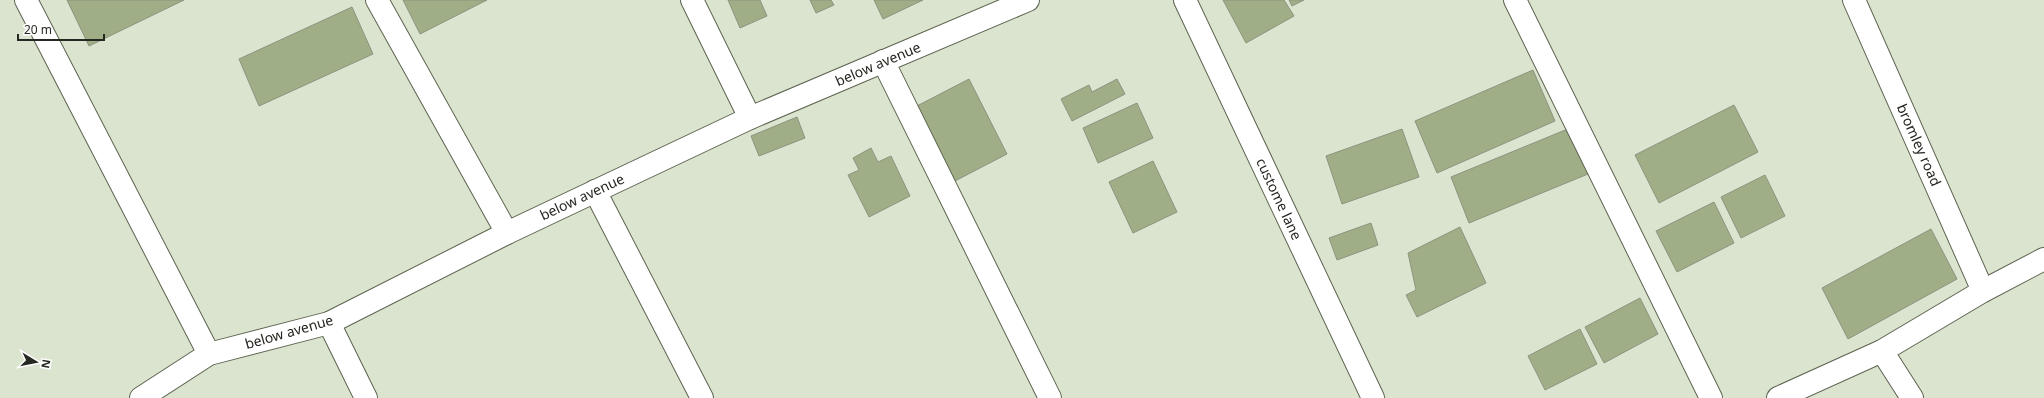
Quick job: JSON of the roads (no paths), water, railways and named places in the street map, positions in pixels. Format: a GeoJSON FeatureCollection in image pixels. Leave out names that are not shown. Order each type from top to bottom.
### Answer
{"type":"FeatureCollection","features":[{"type":"Feature","properties":{"kind":"street"},"geometry":{"type":"LineString","coordinates":[[26,0],[209,354]]}},
{"type":"Feature","properties":{"kind":"street"},"geometry":{"type":"LineString","coordinates":[[377,0],[507,233]]}},
{"type":"Feature","properties":{"kind":"street"},"geometry":{"type":"LineString","coordinates":[[692,0],[750,118]]}},
{"type":"Feature","properties":{"kind":"street","name":"below avenue"},"geometry":{"type":"LineString","coordinates":[[141,398],[209,354],[329,323],[507,233],[750,118],[1028,0]]}},
{"type":"Feature","properties":{"kind":"street","name":"custome lane"},"geometry":{"type":"LineString","coordinates":[[1185,0],[1373,398]]}},
{"type":"Feature","properties":{"kind":"street"},"geometry":{"type":"LineString","coordinates":[[1514,0],[1604,179],[1711,398]]}},
{"type":"Feature","properties":{"kind":"street","name":"bromley road"},"geometry":{"type":"LineString","coordinates":[[1854,0],[1983,291]]}},
{"type":"Feature","properties":{"kind":"street"},"geometry":{"type":"LineString","coordinates":[[883,61],[1050,398]]}},
{"type":"Feature","properties":{"kind":"street"},"geometry":{"type":"LineString","coordinates":[[595,191],[702,398]]}},
{"type":"Feature","properties":{"kind":"street"},"geometry":{"type":"LineString","coordinates":[[1778,398],[1882,352],[1983,291],[2044,259]]}},
{"type":"Feature","properties":{"kind":"street"},"geometry":{"type":"LineString","coordinates":[[329,323],[366,398]]}},
{"type":"Feature","properties":{"kind":"street"},"geometry":{"type":"LineString","coordinates":[[1882,352],[1912,398]]}}]}
